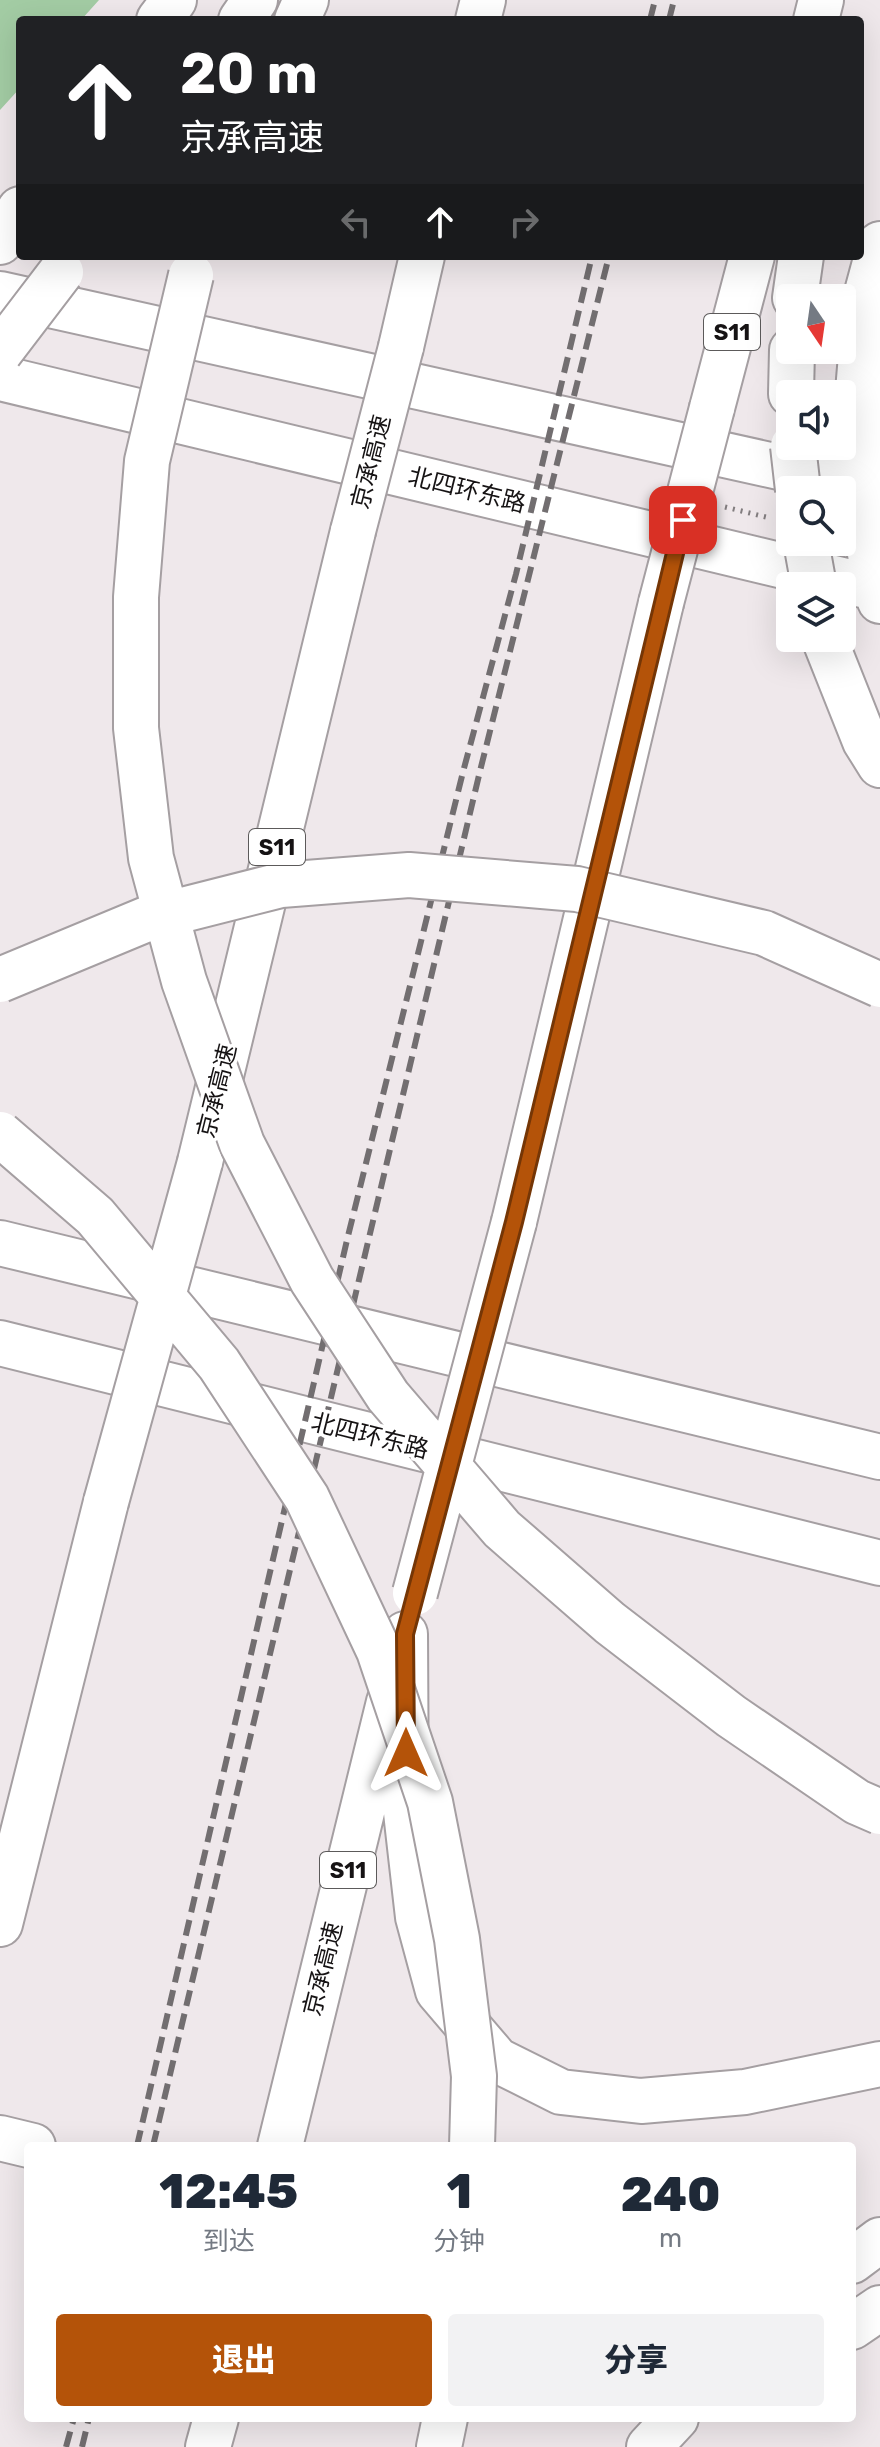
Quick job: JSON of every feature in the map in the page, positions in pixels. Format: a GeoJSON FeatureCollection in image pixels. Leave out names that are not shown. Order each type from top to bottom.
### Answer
{"type":"FeatureCollection","features":[{"type":"Feature","properties":{"kind":"main road"},"geometry":{"type":"LineString","coordinates":[[0,242],[16,216]]}},
{"type":"Feature","properties":{"kind":"main road"},"geometry":{"type":"LineString","coordinates":[[878,595],[860,485],[858,391],[866,296],[880,244]]}},
{"type":"Feature","properties":{"kind":"main road","name":"京承高速"},"geometry":{"type":"LineString","coordinates":[[0,1924],[106,1502],[200,1162],[421,260]]}},
{"type":"Feature","properties":{"kind":"main road","name":"京承高速"},"geometry":{"type":"LineString","coordinates":[[281,2142],[410,1614],[514,1222],[661,603],[751,260]]}},
{"type":"Feature","properties":{"kind":"main road"},"geometry":{"type":"LineString","coordinates":[[797,284],[800,260]]}},
{"type":"Feature","properties":{"kind":"main road"},"geometry":{"type":"LineString","coordinates":[[0,352],[67,264]]}},
{"type":"Feature","properties":{"kind":"main road"},"geometry":{"type":"LineString","coordinates":[[194,265],[147,461],[136,597],[136,728],[151,858],[184,981],[242,1144],[312,1280],[388,1396],[502,1529],[610,1623],[731,1716],[857,1802],[880,1812]]}},
{"type":"Feature","properties":{"kind":"main road"},"geometry":{"type":"LineString","coordinates":[[0,294],[860,485]]}},
{"type":"Feature","properties":{"kind":"main road","name":"北四环东路"},"geometry":{"type":"LineString","coordinates":[[0,378],[878,595]]}},
{"type":"Feature","properties":{"kind":"main road"},"geometry":{"type":"LineString","coordinates":[[830,652],[865,741],[880,765]]}},
{"type":"Feature","properties":{"kind":"main road"},"geometry":{"type":"LineString","coordinates":[[0,980],[161,915],[281,885],[409,875],[577,889],[764,933],[880,985]]}},
{"type":"Feature","properties":{"kind":"main road"},"geometry":{"type":"LineString","coordinates":[[0,1134],[95,1216],[219,1364],[307,1498],[372,1637],[430,1802],[457,1939],[474,2076],[472,2142]]}},
{"type":"Feature","properties":{"kind":"main road"},"geometry":{"type":"LineString","coordinates":[[0,1243],[880,1457]]}},
{"type":"Feature","properties":{"kind":"main road","name":"北四环东路"},"geometry":{"type":"LineString","coordinates":[[0,1343],[880,1563]]}},
{"type":"Feature","properties":{"kind":"main road"},"geometry":{"type":"LineString","coordinates":[[410,1614],[406,1812],[418,1917],[438,1991],[497,2060],[561,2092],[641,2101],[745,2092],[880,2064]]}},
{"type":"Feature","properties":{"kind":"main road"},"geometry":{"type":"LineString","coordinates":[[0,2138],[24,2144]]}},
{"type":"Feature","properties":{"kind":"main road"},"geometry":{"type":"LineString","coordinates":[[856,2258],[880,2240]]}},
{"type":"Feature","properties":{"kind":"main road"},"geometry":{"type":"LineString","coordinates":[[856,2324],[880,2308]]}},
{"type":"Feature","properties":{"kind":"main road"},"geometry":{"type":"LineString","coordinates":[[208,2447],[215,2422]]}},
{"type":"Feature","properties":{"kind":"main road"},"geometry":{"type":"LineString","coordinates":[[439,2447],[444,2422]]}},
{"type":"Feature","properties":{"kind":"main road"},"geometry":{"type":"LineString","coordinates":[[649,2447],[672,2422]]}},
{"type":"Feature","properties":{"kind":"green space"},"geometry":{"type":"Polygon","coordinates":[[[0,0],[99,0],[85,16],[16,16],[16,92],[0,110],[0,0]]]}},
{"type":"Feature","properties":{"kind":"railway"},"geometry":{"type":"LineString","coordinates":[[651,16],[655,0]]}},
{"type":"Feature","properties":{"kind":"railway"},"geometry":{"type":"LineString","coordinates":[[670,16],[674,0]]}},
{"type":"Feature","properties":{"kind":"railway"},"geometry":{"type":"LineString","coordinates":[[138,2142],[347,1240],[463,772],[516,574],[591,260]]}},
{"type":"Feature","properties":{"kind":"railway"},"geometry":{"type":"LineString","coordinates":[[154,2142],[480,771],[608,260]]}},
{"type":"Feature","properties":{"kind":"railway"},"geometry":{"type":"LineString","coordinates":[[66,2447],[73,2422]]}},
{"type":"Feature","properties":{"kind":"railway"},"geometry":{"type":"LineString","coordinates":[[82,2447],[88,2422]]}},
{"type":"Feature","properties":{"kind":"route"},"geometry":{"type":"LineString","coordinates":[[406,1753],[405,1634],[514,1222],[683,520]]}}]}
